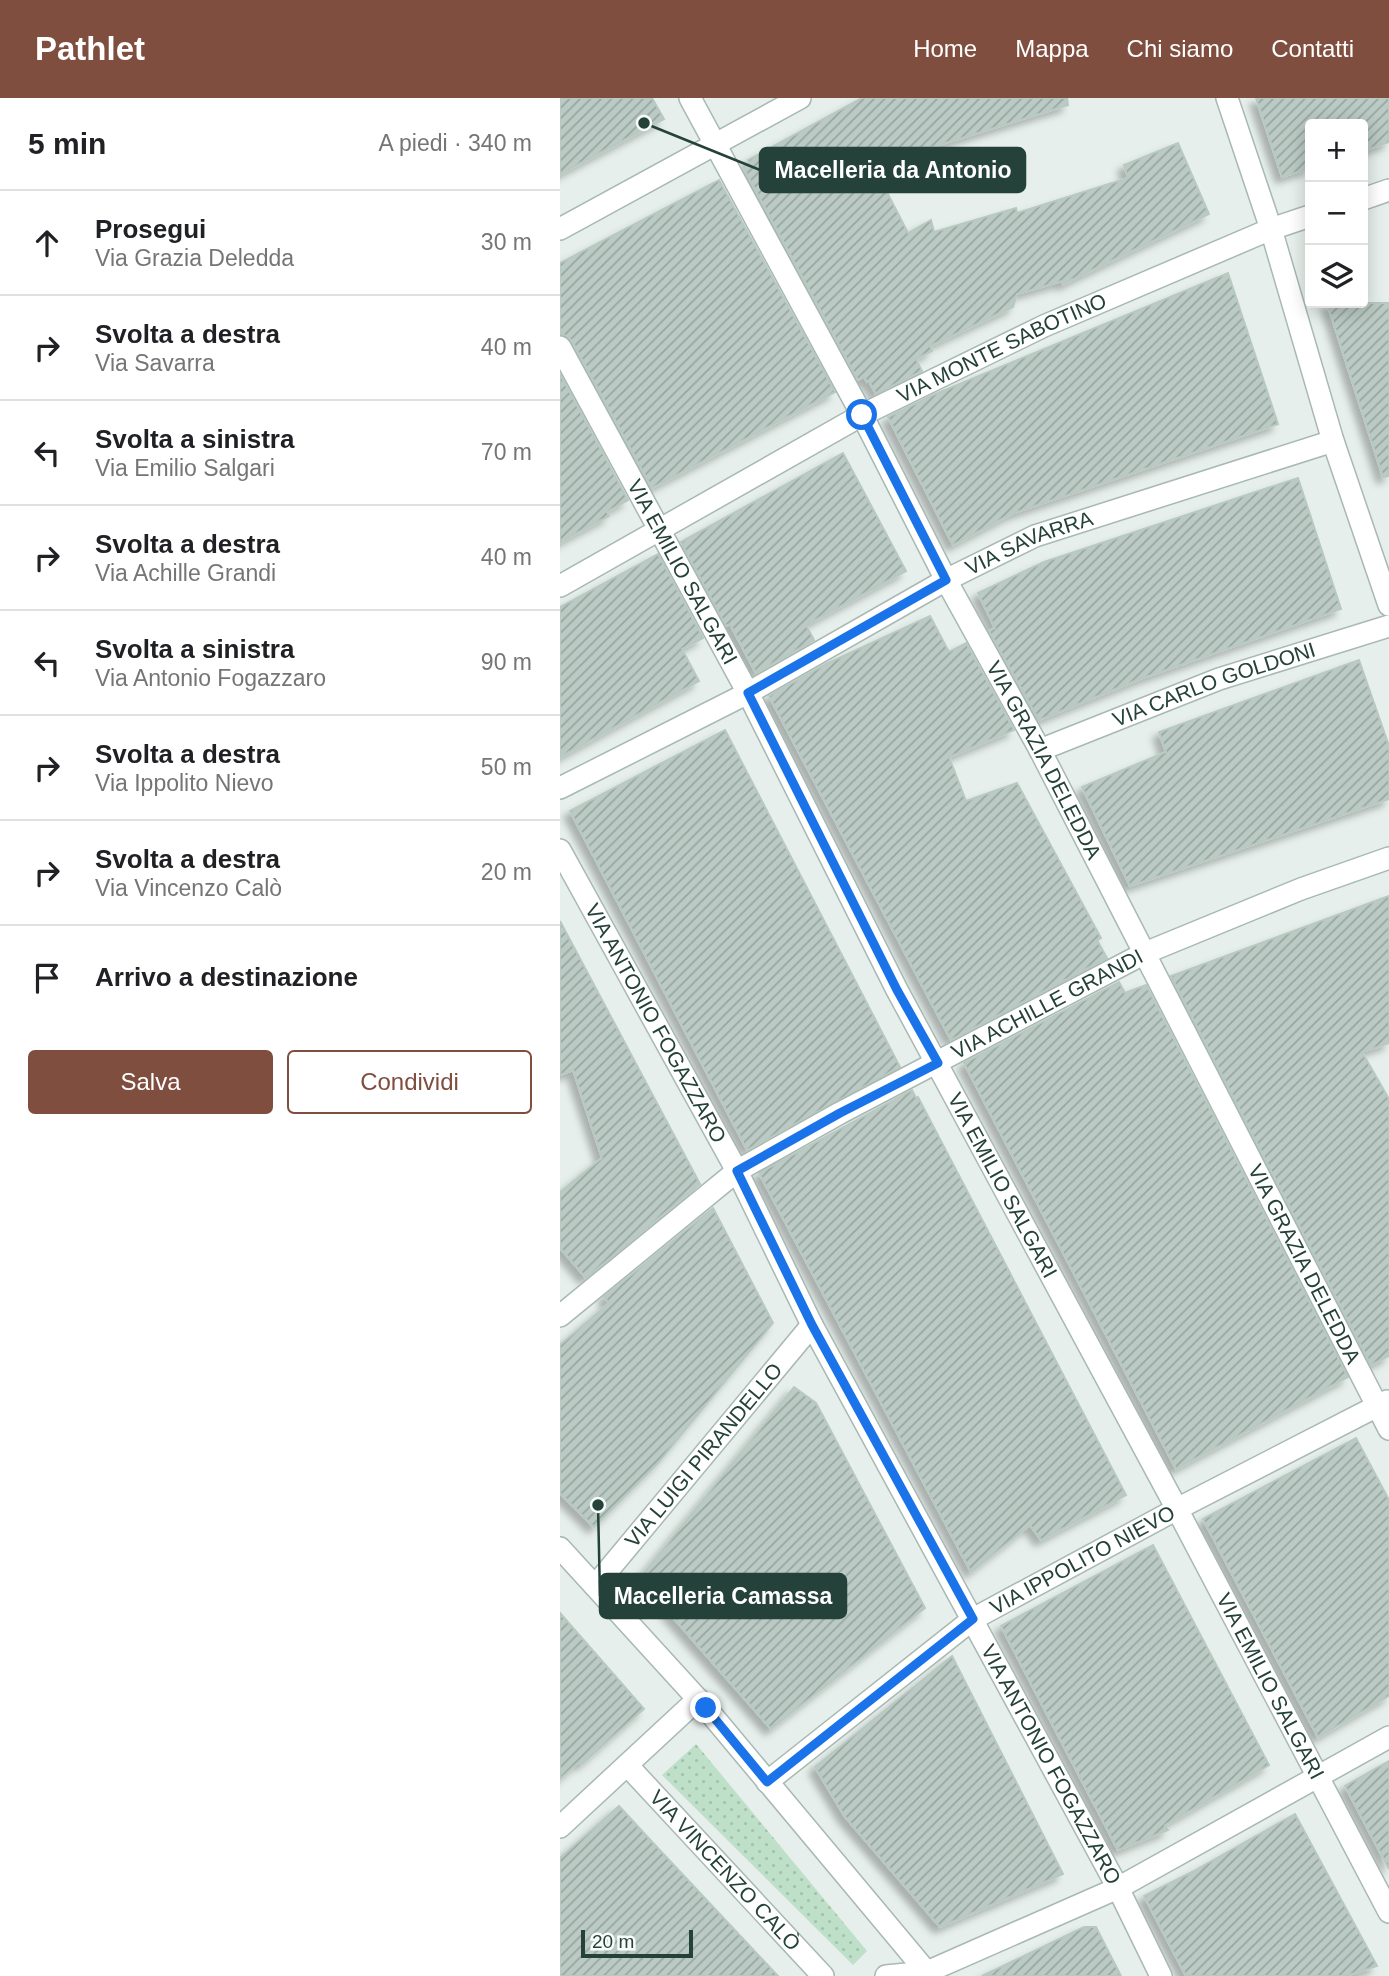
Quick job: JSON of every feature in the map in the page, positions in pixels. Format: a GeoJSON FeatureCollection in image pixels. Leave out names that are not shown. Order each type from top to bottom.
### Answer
{"type":"FeatureCollection","features":[{"type":"Feature","properties":{"kind":"street","name":"VIA GRAZIA DELEDDA"},"geometry":{"type":"LineString","coordinates":[[690,98],[862,415],[946,580],[1040,750],[1383,1403],[1389,1429]]}},
{"type":"Feature","properties":{"kind":"street"},"geometry":{"type":"LineString","coordinates":[[560,229],[800,98]]}},
{"type":"Feature","properties":{"kind":"street"},"geometry":{"type":"LineString","coordinates":[[1227,98],[1271,229],[1333,441],[1389,604]]}},
{"type":"Feature","properties":{"kind":"street"},"geometry":{"type":"LineString","coordinates":[[1368,197],[1389,190]]}},
{"type":"Feature","properties":{"kind":"street","name":"VIA MONTE SABOTINO"},"geometry":{"type":"LineString","coordinates":[[560,586],[862,415],[1044,326],[1271,229],[1305,218]]}},
{"type":"Feature","properties":{"kind":"street","name":"VIA EMILIO SALGARI"},"geometry":{"type":"LineString","coordinates":[[560,347],[748,693],[897,990],[1177,1509],[1389,1912]]}},
{"type":"Feature","properties":{"kind":"street","name":"VIA SAVARRA"},"geometry":{"type":"LineString","coordinates":[[560,788],[748,693],[946,580],[1035,536],[1333,441]]}},
{"type":"Feature","properties":{"kind":"street","name":"VIA CARLO GOLDONI"},"geometry":{"type":"LineString","coordinates":[[1040,750],[1219,679],[1389,626]]}},
{"type":"Feature","properties":{"kind":"street","name":"VIA ANTONIO FOGAZZARO"},"geometry":{"type":"LineString","coordinates":[[560,850],[737,1171],[812,1325],[1118,1888],[1161,1976]]}},
{"type":"Feature","properties":{"kind":"street","name":"VIA ACHILLE GRANDI"},"geometry":{"type":"LineString","coordinates":[[560,1315],[737,1171],[840,1113],[1145,953],[1300,889],[1389,858]]}},
{"type":"Feature","properties":{"kind":"street","name":"VIA LUIGI PIRANDELLO"},"geometry":{"type":"LineString","coordinates":[[595,1586],[812,1325]]}},
{"type":"Feature","properties":{"kind":"street","name":"VIA IPPOLITO NIEVO"},"geometry":{"type":"LineString","coordinates":[[767,1782],[973,1619],[1177,1509],[1383,1403]]}},
{"type":"Feature","properties":{"kind":"street"},"geometry":{"type":"LineString","coordinates":[[560,1548],[698,1699],[928,1974]]}},
{"type":"Feature","properties":{"kind":"street"},"geometry":{"type":"LineString","coordinates":[[560,1827],[698,1699]]}},
{"type":"Feature","properties":{"kind":"street"},"geometry":{"type":"LineString","coordinates":[[886,1976],[928,1974],[1118,1888],[1389,1737]]}},
{"type":"Feature","properties":{"kind":"street","name":"VIA VINCENZO CALÒ"},"geometry":{"type":"LineString","coordinates":[[627,1765],[823,1976]]}},
{"type":"Feature","properties":{"kind":"green space"},"geometry":{"type":"Polygon","coordinates":[[[696,1744],[867,1951],[853,1965],[662,1775],[696,1744]]]}},
{"type":"Feature","properties":{"kind":"building"},"geometry":{"type":"Polygon","coordinates":[[[560,98],[652,98],[664,119],[560,174],[560,98]]]}},
{"type":"Feature","properties":{"kind":"building"},"geometry":{"type":"Polygon","coordinates":[[[862,98],[1067,98],[1068,105],[910,154],[875,169],[908,233],[931,220],[934,232],[1016,208],[1017,213],[1128,178],[1124,165],[1178,143],[1209,214],[1063,284],[1062,281],[1017,294],[1013,307],[930,346],[932,351],[916,359],[922,371],[876,394],[864,377],[858,380],[743,167],[750,163],[748,160],[862,98]]]}},
{"type":"Feature","properties":{"kind":"building"},"geometry":{"type":"Polygon","coordinates":[[[1256,98],[1389,98],[1389,142],[1368,149],[1368,119],[1305,119],[1305,170],[1282,177],[1256,98]]]}},
{"type":"Feature","properties":{"kind":"building"},"geometry":{"type":"Polygon","coordinates":[[[719,180],[835,392],[652,488],[572,341],[560,334],[560,263],[719,180]]]}},
{"type":"Feature","properties":{"kind":"building"},"geometry":{"type":"Polygon","coordinates":[[[1228,273],[1278,424],[1011,514],[953,545],[888,417],[933,395],[1228,273]]]}},
{"type":"Feature","properties":{"kind":"building"},"geometry":{"type":"Polygon","coordinates":[[[1368,303],[1389,303],[1389,476],[1383,477],[1329,308],[1368,308],[1368,303]]]}},
{"type":"Feature","properties":{"kind":"building"},"geometry":{"type":"Polygon","coordinates":[[[560,374],[628,500],[607,512],[609,516],[560,542],[560,374]]]}},
{"type":"Feature","properties":{"kind":"building"},"geometry":{"type":"Polygon","coordinates":[[[843,453],[906,571],[806,625],[814,640],[756,673],[730,624],[726,626],[681,542],[843,453]]]}},
{"type":"Feature","properties":{"kind":"building"},"geometry":{"type":"Polygon","coordinates":[[[1298,478],[1341,609],[1140,679],[1039,720],[989,631],[995,628],[978,593],[1044,562],[1298,478]]]}},
{"type":"Feature","properties":{"kind":"building"},"geometry":{"type":"Polygon","coordinates":[[[658,554],[703,638],[682,649],[699,681],[560,757],[560,607],[658,554]]]}},
{"type":"Feature","properties":{"kind":"building"},"geometry":{"type":"Polygon","coordinates":[[[930,616],[949,652],[966,643],[1014,730],[949,757],[966,801],[1017,783],[1101,938],[1097,940],[1107,958],[951,1040],[769,696],[826,664],[930,616]]]}},
{"type":"Feature","properties":{"kind":"building"},"geometry":{"type":"Polygon","coordinates":[[[1359,660],[1389,746],[1389,799],[1130,886],[1082,787],[1166,752],[1159,732],[1359,660]]]}},
{"type":"Feature","properties":{"kind":"building"},"geometry":{"type":"Polygon","coordinates":[[[725,730],[900,1067],[747,1150],[570,811],[725,730]]]}},
{"type":"Feature","properties":{"kind":"building"},"geometry":{"type":"Polygon","coordinates":[[[1389,896],[1389,1043],[1362,1052],[1389,1099],[1389,1356],[1371,1365],[1171,976],[1389,896]]]}},
{"type":"Feature","properties":{"kind":"building"},"geometry":{"type":"Polygon","coordinates":[[[560,921],[700,1184],[586,1278],[560,1248],[560,1192],[602,1158],[573,1070],[560,1075],[560,921]]]}},
{"type":"Feature","properties":{"kind":"building"},"geometry":{"type":"Polygon","coordinates":[[[1119,982],[1125,993],[1146,985],[1348,1377],[1176,1469],[964,1063],[1119,982]]]}},
{"type":"Feature","properties":{"kind":"building"},"geometry":{"type":"Polygon","coordinates":[[[912,1090],[1126,1495],[1041,1540],[1030,1525],[971,1572],[759,1173],[912,1090]]]}},
{"type":"Feature","properties":{"kind":"building"},"geometry":{"type":"Polygon","coordinates":[[[713,1208],[773,1323],[658,1463],[594,1527],[560,1493],[560,1345],[609,1303],[604,1297],[713,1208]]]}},
{"type":"Feature","properties":{"kind":"building"},"geometry":{"type":"Polygon","coordinates":[[[794,1387],[816,1403],[925,1608],[771,1729],[639,1579],[794,1387]]]}},
{"type":"Feature","properties":{"kind":"building"},"geometry":{"type":"Polygon","coordinates":[[[1356,1438],[1389,1500],[1389,1696],[1318,1737],[1203,1519],[1356,1438]]]}},
{"type":"Feature","properties":{"kind":"building"},"geometry":{"type":"Polygon","coordinates":[[[1153,1545],[1269,1765],[1165,1825],[1168,1830],[1118,1850],[1001,1626],[1153,1545]]]}},
{"type":"Feature","properties":{"kind":"building"},"geometry":{"type":"Polygon","coordinates":[[[560,1613],[644,1709],[582,1764],[580,1761],[560,1779],[560,1613]]]}},
{"type":"Feature","properties":{"kind":"building"},"geometry":{"type":"Polygon","coordinates":[[[952,1656],[1063,1874],[940,1927],[845,1817],[815,1767],[952,1656]]]}},
{"type":"Feature","properties":{"kind":"building"},"geometry":{"type":"Polygon","coordinates":[[[1389,1761],[1389,1869],[1345,1786],[1389,1761]]]}},
{"type":"Feature","properties":{"kind":"building"},"geometry":{"type":"Polygon","coordinates":[[[619,1806],[778,1976],[560,1976],[560,1858],[619,1806]]]}},
{"type":"Feature","properties":{"kind":"building"},"geometry":{"type":"Polygon","coordinates":[[[1295,1814],[1377,1966],[1346,1976],[1186,1976],[1144,1896],[1295,1814]]]}},
{"type":"Feature","properties":{"kind":"building"},"geometry":{"type":"Polygon","coordinates":[[[1084,1927],[1096,1927],[1121,1976],[982,1976],[1084,1927]]]}},
{"type":"Feature","properties":{"kind":"place","name":"Macelleria da Antonio"},"geometry":{"type":"Point","coordinates":[644,123]}},
{"type":"Feature","properties":{"kind":"place","name":"Macelleria Camassa"},"geometry":{"type":"Point","coordinates":[598,1505]}},
{"type":"Feature","properties":{"kind":"route"},"geometry":{"type":"LineString","coordinates":[[706,1708],[767,1782],[973,1619],[812,1325],[737,1171],[840,1113],[938,1063],[897,990],[748,693],[946,580],[862,415]]}}]}
